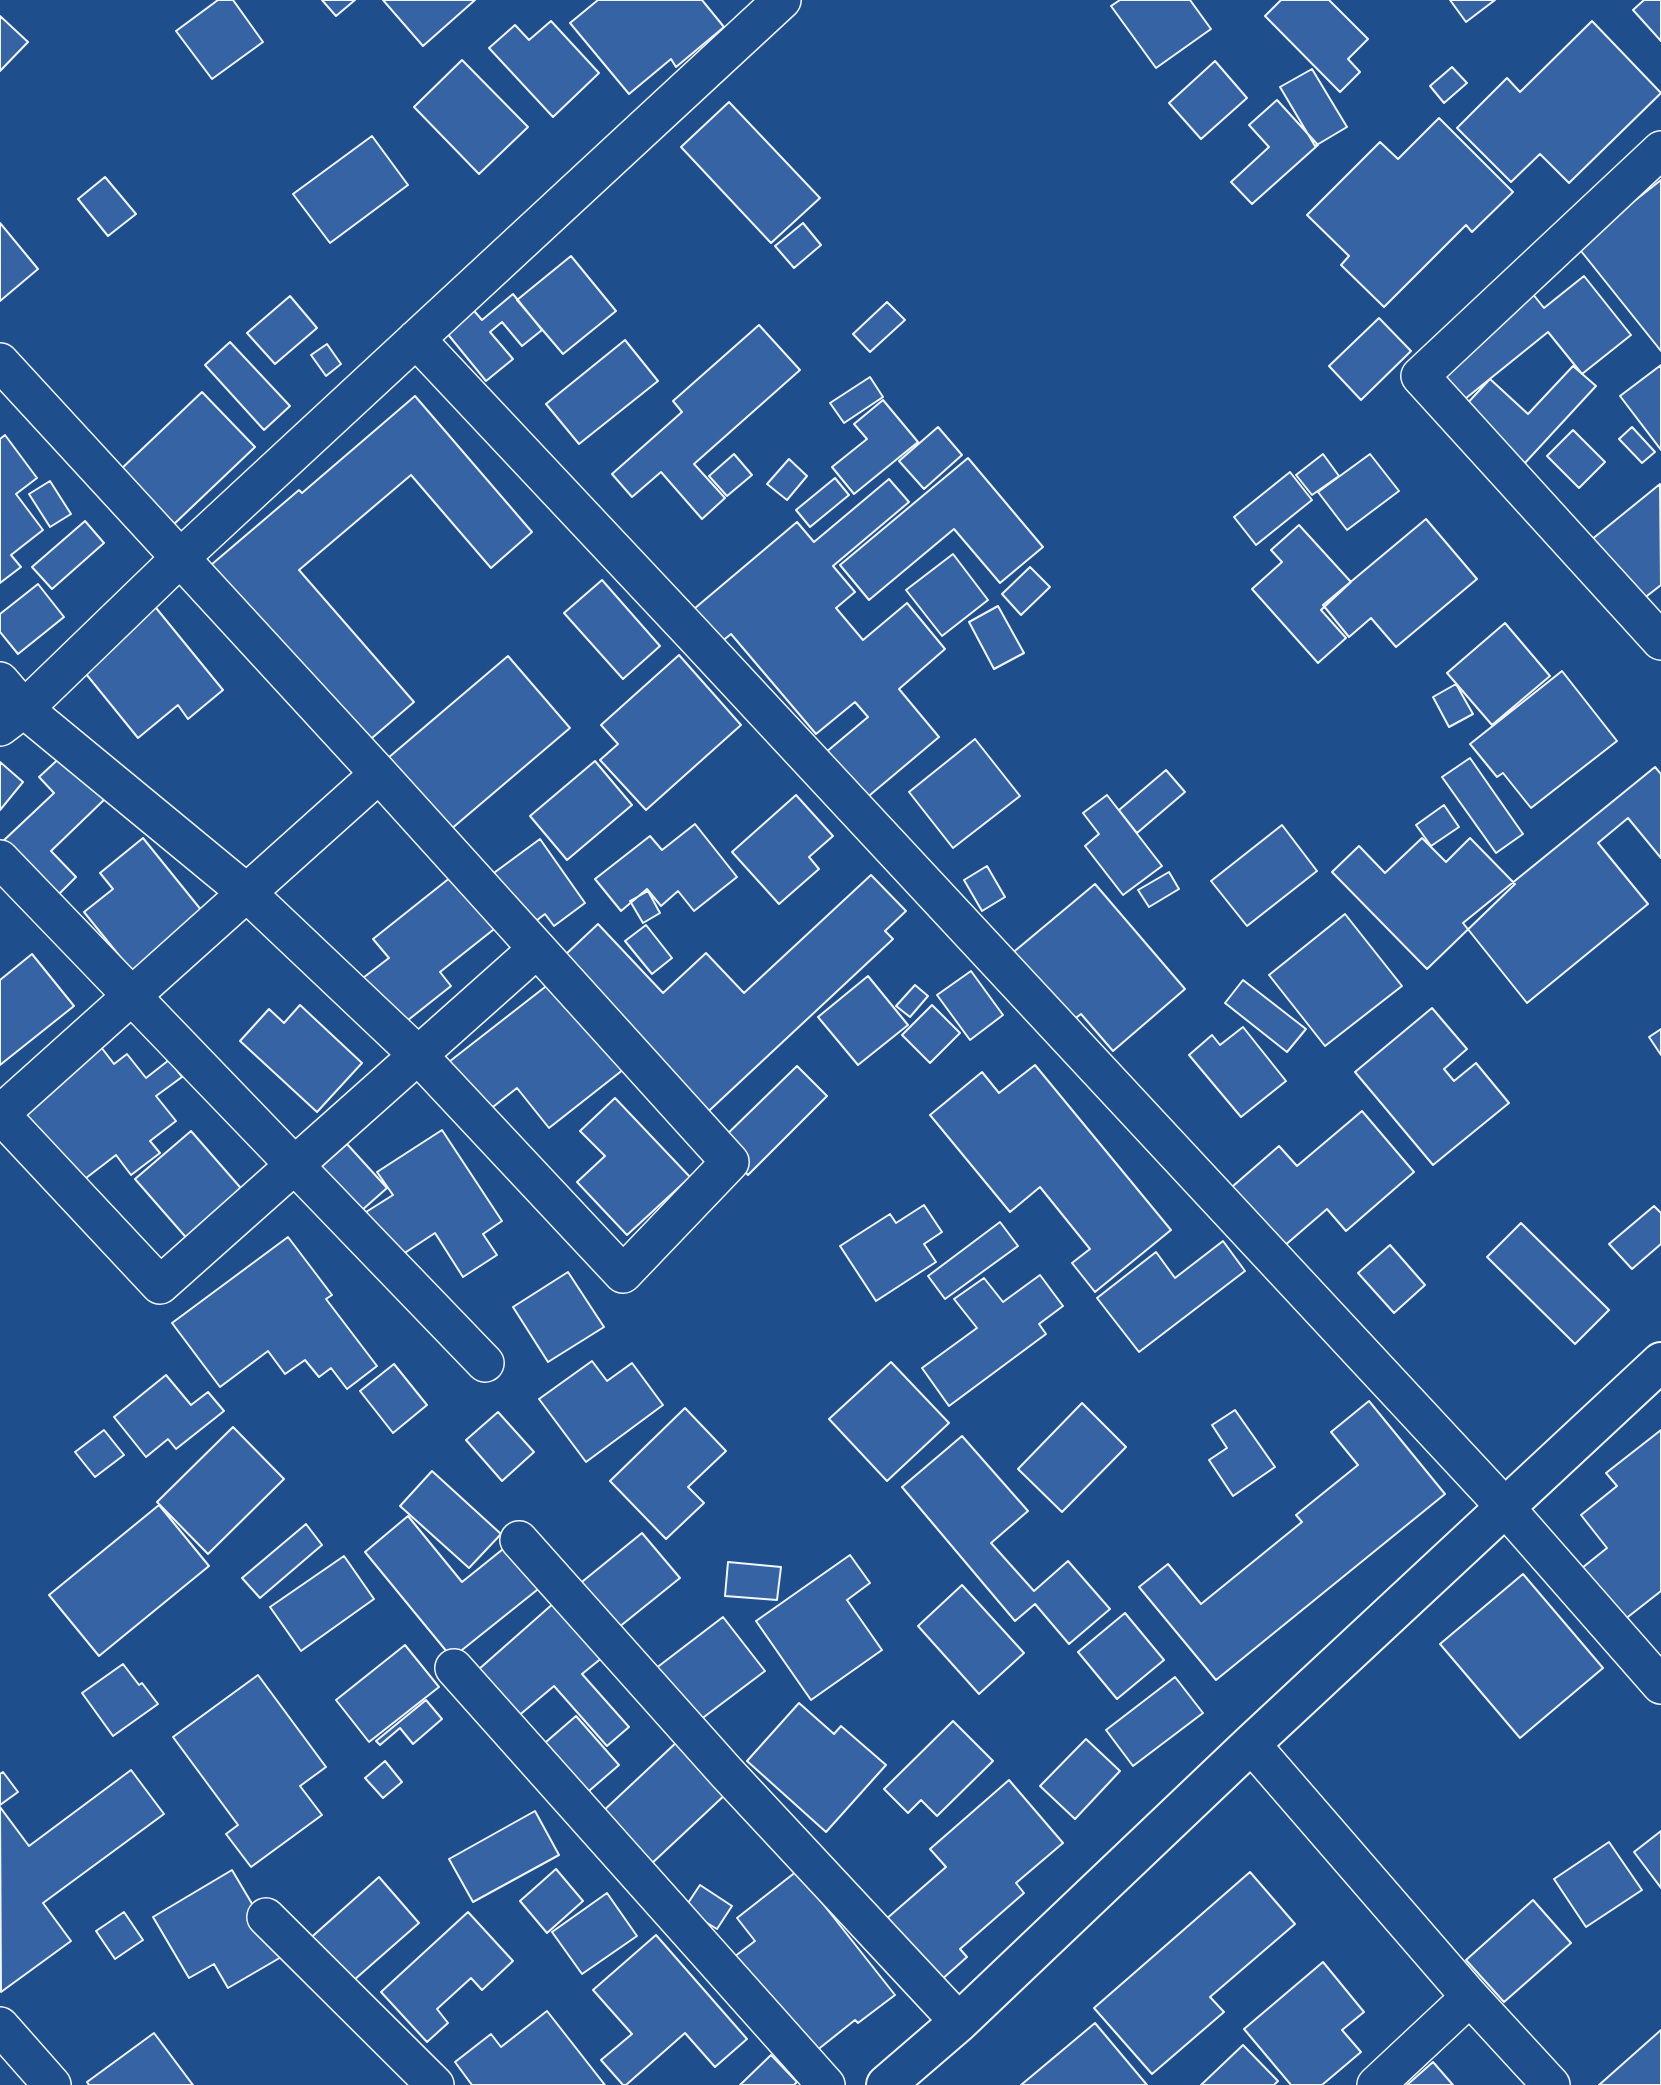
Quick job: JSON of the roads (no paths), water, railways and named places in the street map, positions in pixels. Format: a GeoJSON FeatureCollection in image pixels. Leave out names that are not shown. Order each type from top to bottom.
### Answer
{"type":"FeatureCollection","features":[{"type":"Feature","properties":{"kind":"main road"},"geometry":{"type":"LineString","coordinates":[[886,2085],[960,2022],[1251,1744],[1661,1362]]}},
{"type":"Feature","properties":{"kind":"street"},"geometry":{"type":"LineString","coordinates":[[12,718],[772,3]]}},
{"type":"Feature","properties":{"kind":"street"},"geometry":{"type":"LineString","coordinates":[[1661,150],[1420,376],[1661,641]]}},
{"type":"Feature","properties":{"kind":"street"},"geometry":{"type":"LineString","coordinates":[[416,339],[1505,1507],[1661,1685]]}},
{"type":"Feature","properties":{"kind":"street"},"geometry":{"type":"LineString","coordinates":[[0,362],[379,774],[730,1162],[623,1274],[418,1055],[247,893],[12,718],[0,681]]}},
{"type":"Feature","properties":{"kind":"street"},"geometry":{"type":"LineString","coordinates":[[379,774],[0,1114],[160,1285],[536,950]]}},
{"type":"Feature","properties":{"kind":"street"},"geometry":{"type":"LineString","coordinates":[[0,859],[485,1363]]}},
{"type":"Feature","properties":{"kind":"street"},"geometry":{"type":"LineString","coordinates":[[519,1540],[726,1772],[960,2022]]}},
{"type":"Feature","properties":{"kind":"street"},"geometry":{"type":"LineString","coordinates":[[454,1668],[826,2085]]}},
{"type":"Feature","properties":{"kind":"street"},"geometry":{"type":"LineString","coordinates":[[1251,1744],[1470,1997],[1551,2085]]}},
{"type":"Feature","properties":{"kind":"street"},"geometry":{"type":"LineString","coordinates":[[265,1917],[435,2085]]}},
{"type":"Feature","properties":{"kind":"street"},"geometry":{"type":"LineString","coordinates":[[1376,2085],[1470,1997]]}},
{"type":"Feature","properties":{"kind":"street"},"geometry":{"type":"LineString","coordinates":[[0,2026],[52,2085]]}}]}
